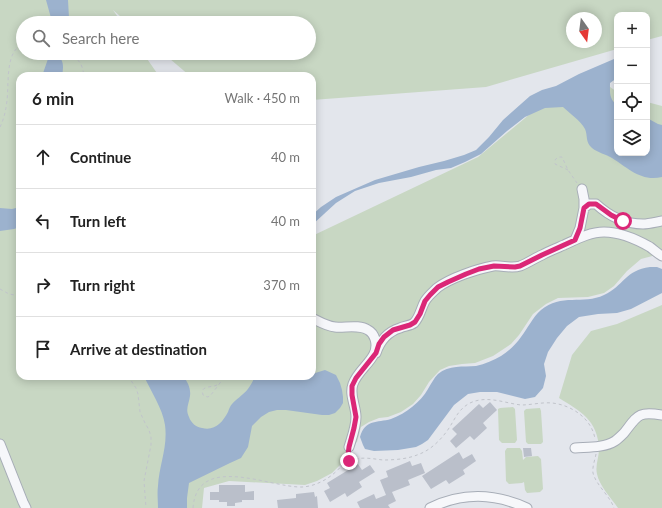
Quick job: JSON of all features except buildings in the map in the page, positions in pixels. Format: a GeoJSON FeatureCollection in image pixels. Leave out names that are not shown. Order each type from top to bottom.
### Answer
{"type":"FeatureCollection","features":[{"type":"Feature","properties":{"kind":"street"},"geometry":{"type":"LineString","coordinates":[[575,240],[580,228],[584,208],[582,189]]}},
{"type":"Feature","properties":{"kind":"street"},"geometry":{"type":"LineString","coordinates":[[584,208],[589,204],[596,204],[611,215],[623,221],[633,223],[644,224],[662,221]]}},
{"type":"Feature","properties":{"kind":"street"},"geometry":{"type":"LineString","coordinates":[[580,228],[583,233],[589,234]]}},
{"type":"Feature","properties":{"kind":"street"},"geometry":{"type":"LineString","coordinates":[[349,447],[356,417],[352,386],[356,378],[376,353],[379,344],[384,337],[393,330],[415,322],[425,301],[438,287],[479,269],[494,266],[520,266],[589,234],[605,232],[626,236],[650,247],[662,256]]}},
{"type":"Feature","properties":{"kind":"street"},"geometry":{"type":"LineString","coordinates":[[316,320],[326,325],[336,327],[356,327],[367,329],[375,337],[376,353]]}},
{"type":"Feature","properties":{"kind":"street"},"geometry":{"type":"LineString","coordinates":[[575,448],[596,447],[610,444],[618,440],[633,420],[640,415],[647,413],[662,415]]}},
{"type":"Feature","properties":{"kind":"street"},"geometry":{"type":"LineString","coordinates":[[0,444],[26,508]]}},
{"type":"Feature","properties":{"kind":"street"},"geometry":{"type":"LineString","coordinates":[[430,508],[467,496],[487,496],[504,499],[527,508]]}},
{"type":"Feature","properties":{"kind":"path"},"geometry":{"type":"LineString","coordinates":[[0,128],[4,120],[6,109],[9,68],[11,59],[16,49]]}},
{"type":"Feature","properties":{"kind":"path"},"geometry":{"type":"LineString","coordinates":[[78,60],[83,67],[84,72]]}},
{"type":"Feature","properties":{"kind":"path"},"geometry":{"type":"LineString","coordinates":[[568,170],[555,164],[555,160],[558,157],[562,157],[568,170],[582,189]]}},
{"type":"Feature","properties":{"kind":"path"},"geometry":{"type":"LineString","coordinates":[[0,289],[9,294],[16,295]]}},
{"type":"Feature","properties":{"kind":"path"},"geometry":{"type":"LineString","coordinates":[[131,380],[138,394],[140,412],[151,436],[151,445],[144,481],[146,508]]}},
{"type":"Feature","properties":{"kind":"path"},"geometry":{"type":"LineString","coordinates":[[217,385],[214,387],[206,387],[202,392],[203,395],[206,397],[212,394],[221,380]]}},
{"type":"Feature","properties":{"kind":"path"},"geometry":{"type":"LineString","coordinates":[[344,463],[356,459],[385,460],[415,456],[426,451],[438,442],[448,430],[454,418],[462,408],[472,403],[484,400],[498,400],[521,404],[551,403],[563,405],[574,410],[590,426],[595,436],[597,453],[593,473],[596,480],[612,502],[614,508]]}},
{"type":"Feature","properties":{"kind":"path"},"geometry":{"type":"LineString","coordinates":[[194,508],[196,494],[201,487],[207,481],[216,478],[245,477],[291,487],[311,486],[323,481],[344,463],[348,455],[349,447]]}},
{"type":"Feature","properties":{"kind":"green space"},"geometry":{"type":"Polygon","coordinates":[[[0,0],[662,0],[662,36],[650,39],[650,12],[614,12],[614,50],[486,87],[316,100],[316,72],[185,72],[171,60],[316,60],[316,16],[120,16],[113,10],[117,16],[16,16],[16,60],[148,60],[156,72],[16,72],[16,380],[316,380],[316,234],[478,157],[554,94],[595,76],[614,90],[614,156],[650,156],[650,103],[662,106],[662,256],[656,255],[641,259],[627,271],[614,286],[604,293],[588,297],[558,298],[546,304],[533,314],[511,344],[493,356],[475,363],[449,366],[440,370],[413,404],[401,412],[388,417],[379,418],[361,427],[357,442],[349,447],[343,462],[332,473],[317,481],[305,485],[229,481],[204,488],[202,508],[0,508],[0,0]]]}},
{"type":"Feature","properties":{"kind":"green space"},"geometry":{"type":"Polygon","coordinates":[[[662,305],[662,508],[618,508],[598,478],[596,468],[599,449],[595,431],[581,412],[559,398],[572,355],[591,331],[617,324],[662,305]]]}},
{"type":"Feature","properties":{"kind":"green space"},"geometry":{"type":"Polygon","coordinates":[[[513,407],[515,409],[517,440],[515,443],[502,443],[499,440],[498,409],[513,407]]]}},
{"type":"Feature","properties":{"kind":"green space"},"geometry":{"type":"Polygon","coordinates":[[[540,408],[543,442],[541,444],[528,444],[526,442],[524,411],[526,409],[540,408]]]}},
{"type":"Feature","properties":{"kind":"green space"},"geometry":{"type":"Polygon","coordinates":[[[507,448],[520,448],[522,451],[523,460],[526,457],[538,456],[541,459],[543,489],[540,492],[527,493],[524,482],[509,484],[506,481],[505,451],[507,448]]]}},
{"type":"Feature","properties":{"kind":"water"},"geometry":{"type":"Polygon","coordinates":[[[46,0],[68,0],[69,16],[50,16],[46,0]]]}},
{"type":"Feature","properties":{"kind":"water"},"geometry":{"type":"Polygon","coordinates":[[[614,59],[614,80],[610,83],[610,95],[614,103],[614,156],[650,156],[650,120],[662,125],[662,177],[648,178],[641,176],[610,157],[594,150],[588,143],[583,126],[563,107],[545,108],[525,117],[481,154],[465,162],[451,168],[379,183],[355,191],[336,203],[316,221],[316,211],[336,197],[375,180],[444,161],[476,150],[503,120],[530,96],[542,90],[556,86],[614,59]]]}},
{"type":"Feature","properties":{"kind":"water"},"geometry":{"type":"Polygon","coordinates":[[[48,60],[62,60],[63,72],[43,72],[48,60]]]}},
{"type":"Feature","properties":{"kind":"water"},"geometry":{"type":"Polygon","coordinates":[[[0,208],[16,208],[16,228],[0,231],[0,208]]]}},
{"type":"Feature","properties":{"kind":"water"},"geometry":{"type":"Polygon","coordinates":[[[650,267],[662,269],[662,293],[631,309],[617,313],[579,317],[567,326],[548,352],[544,364],[546,376],[543,388],[535,397],[525,399],[497,392],[468,394],[454,405],[428,440],[422,444],[416,447],[398,450],[374,451],[365,449],[360,437],[365,427],[368,424],[391,419],[407,411],[415,405],[426,392],[435,377],[442,371],[456,367],[476,366],[495,359],[510,350],[515,345],[535,316],[549,305],[564,300],[596,298],[604,295],[635,271],[650,267]]]}},
{"type":"Feature","properties":{"kind":"water"},"geometry":{"type":"Polygon","coordinates":[[[325,370],[336,375],[340,383],[343,403],[335,413],[322,415],[286,410],[269,412],[261,417],[252,426],[248,447],[241,458],[189,483],[187,508],[158,508],[159,478],[166,433],[164,419],[146,380],[186,380],[190,391],[187,409],[190,419],[196,426],[207,429],[221,423],[231,405],[248,389],[253,380],[316,380],[316,373],[325,370]]]}},
{"type":"Feature","properties":{"kind":"route"},"geometry":{"type":"LineString","coordinates":[[349,461],[344,463],[348,455],[356,417],[352,386],[356,378],[376,353],[379,344],[384,337],[393,330],[415,322],[425,301],[438,287],[479,269],[494,266],[520,266],[575,240],[580,228],[584,208],[589,204],[596,204],[611,215],[623,221]]}}]}
